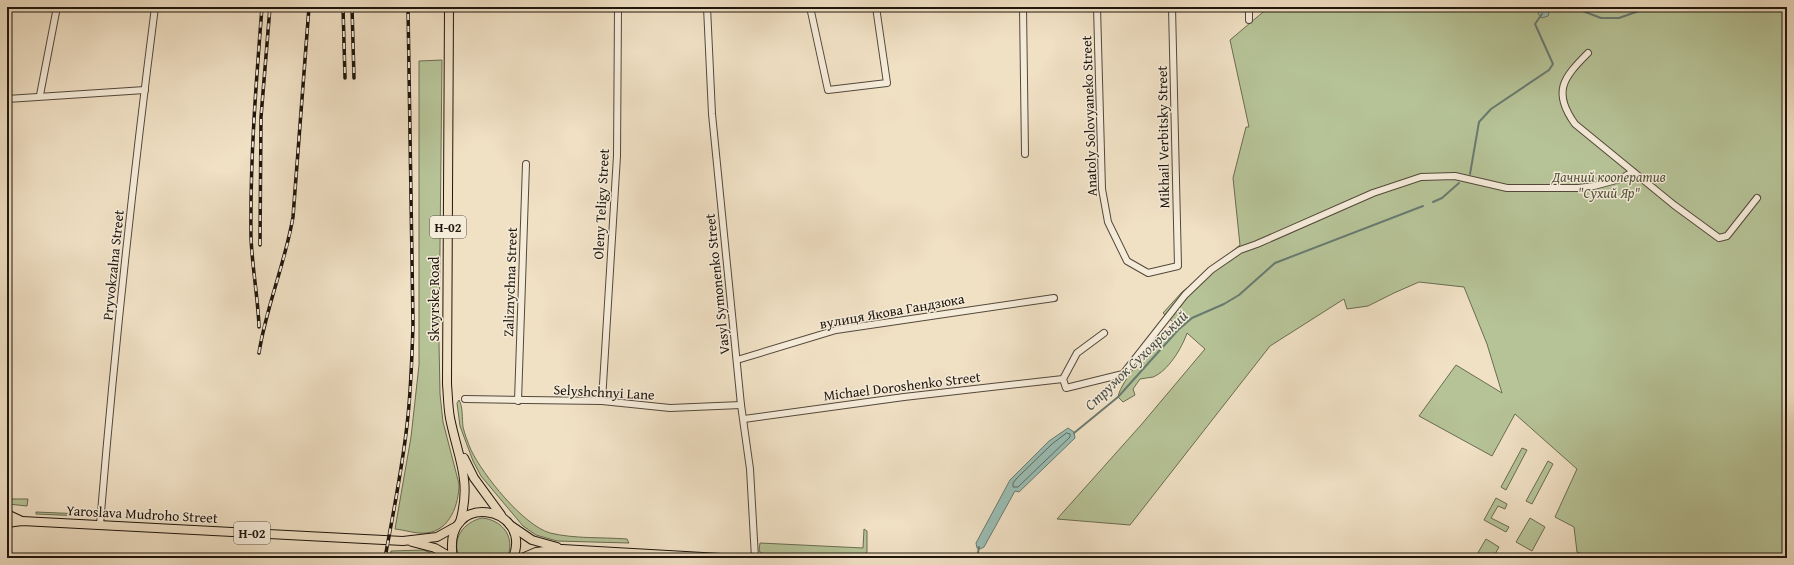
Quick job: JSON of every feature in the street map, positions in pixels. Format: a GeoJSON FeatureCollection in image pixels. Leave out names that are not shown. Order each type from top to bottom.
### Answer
{"type":"FeatureCollection","features":[{"type":"Feature","properties":{"kind":"main road","name":"Skvyrske Road"},"geometry":{"type":"LineString","coordinates":[[449,7],[447,384],[450,419],[465,477],[466,492],[458,525],[451,542],[452,558]]}},
{"type":"Feature","properties":{"kind":"main road","name":"Skvyrske Road"},"geometry":{"type":"LineString","coordinates":[[458,446],[474,478],[503,518]]}},
{"type":"Feature","properties":{"kind":"main road","name":"Yaroslava Mudroho Street"},"geometry":{"type":"LineString","coordinates":[[7,523],[22,521],[404,540],[437,537],[458,525],[468,516],[477,512],[487,511],[503,518]]}},
{"type":"Feature","properties":{"kind":"main road","name":"Yaroslava Mudroho Street"},"geometry":{"type":"LineString","coordinates":[[7,514],[22,521]]}},
{"type":"Feature","properties":{"kind":"main road","name":"Н-02"},"geometry":{"type":"LineString","coordinates":[[503,518],[509,524],[516,542],[513,558]]}},
{"type":"Feature","properties":{"kind":"main road"},"geometry":{"type":"LineString","coordinates":[[509,524],[532,540],[562,549]]}},
{"type":"Feature","properties":{"kind":"main road","name":"Yaroslava Mudroho Street"},"geometry":{"type":"LineString","coordinates":[[404,540],[435,548],[452,558]]}},
{"type":"Feature","properties":{"kind":"main road"},"geometry":{"type":"LineString","coordinates":[[522,558],[536,552],[562,549],[721,558]]}},
{"type":"Feature","properties":{"kind":"street"},"geometry":{"type":"LineString","coordinates":[[40,96],[57,7]]}},
{"type":"Feature","properties":{"kind":"street","name":"Pryvokzalna Street"},"geometry":{"type":"LineString","coordinates":[[100,525],[111,393],[155,7]]}},
{"type":"Feature","properties":{"kind":"street","name":"Oleny Teligy Street"},"geometry":{"type":"LineString","coordinates":[[602,401],[617,156],[618,7]]}},
{"type":"Feature","properties":{"kind":"street","name":"Vasyl Symonenko Street"},"geometry":{"type":"LineString","coordinates":[[707,7],[712,114],[737,360],[750,469],[755,558]]}},
{"type":"Feature","properties":{"kind":"street"},"geometry":{"type":"LineString","coordinates":[[810,7],[828,90],[887,83],[876,7]]}},
{"type":"Feature","properties":{"kind":"street"},"geometry":{"type":"LineString","coordinates":[[1023,7],[1026,154]]}},
{"type":"Feature","properties":{"kind":"street","name":"Anatoly Solovyaneko Street"},"geometry":{"type":"LineString","coordinates":[[1097,7],[1102,190],[1108,222],[1127,261],[1148,273],[1178,266]]}},
{"type":"Feature","properties":{"kind":"street","name":"Mikhail Verbitsky Street"},"geometry":{"type":"LineString","coordinates":[[1172,7],[1178,266]]}},
{"type":"Feature","properties":{"kind":"street"},"geometry":{"type":"LineString","coordinates":[[1249,7],[1249,20]]}},
{"type":"Feature","properties":{"kind":"street"},"geometry":{"type":"LineString","coordinates":[[1588,53],[1575,66],[1564,83],[1562,95],[1564,104],[1567,113],[1576,124],[1674,205],[1719,238],[1727,236],[1757,198]]}},
{"type":"Feature","properties":{"kind":"street"},"geometry":{"type":"LineString","coordinates":[[7,99],[145,90]]}},
{"type":"Feature","properties":{"kind":"street","name":"Zaliznychna Street"},"geometry":{"type":"LineString","coordinates":[[518,401],[526,164]]}},
{"type":"Feature","properties":{"kind":"street"},"geometry":{"type":"LineString","coordinates":[[1104,333],[1077,353],[1063,379],[1066,388],[1123,374],[1185,295],[1211,270],[1240,250],[1258,244],[1373,193],[1421,177],[1455,176],[1507,188],[1578,188],[1594,186],[1620,179],[1633,172]]}},
{"type":"Feature","properties":{"kind":"street","name":"вулиця Якова Гандзюка"},"geometry":{"type":"LineString","coordinates":[[737,360],[836,330],[1054,298]]}},
{"type":"Feature","properties":{"kind":"street","name":"Michael Doroshenko Street"},"geometry":{"type":"LineString","coordinates":[[744,419],[904,397],[1063,379]]}},
{"type":"Feature","properties":{"kind":"street","name":"Selyshchnyi Lane"},"geometry":{"type":"LineString","coordinates":[[465,399],[518,401],[602,401],[670,408],[742,406]]}},
{"type":"Feature","properties":{"kind":"green space","name":"Дачний кооператив \"Сухий Яр\""},"geometry":{"type":"Polygon","coordinates":[[[1269,7],[1787,7],[1787,558],[1590,558],[1577,552],[1574,527],[1555,517],[1577,469],[1515,414],[1492,456],[1419,416],[1456,365],[1502,393],[1487,344],[1464,287],[1419,282],[1368,306],[1347,309],[1344,299],[1270,346],[1130,525],[1057,519],[1141,425],[1205,349],[1187,333],[1178,352],[1164,370],[1153,377],[1140,379],[1133,389],[1135,395],[1123,402],[1118,397],[1120,390],[1133,369],[1160,337],[1175,324],[1163,313],[1182,292],[1240,245],[1233,178],[1246,127],[1249,127],[1230,40],[1269,7]]]}},
{"type":"Feature","properties":{"kind":"green space"},"geometry":{"type":"Polygon","coordinates":[[[442,60],[439,343],[440,394],[443,422],[459,484],[459,492],[455,508],[447,522],[434,531],[422,533],[395,529],[411,437],[419,365],[419,61],[442,60]]]}},
{"type":"Feature","properties":{"kind":"green space"},"geometry":{"type":"Polygon","coordinates":[[[459,400],[462,409],[463,427],[471,450],[494,485],[516,510],[539,528],[550,533],[578,537],[627,539],[629,543],[557,541],[536,535],[523,526],[481,476],[473,461],[460,426],[457,403],[459,400]]]}},
{"type":"Feature","properties":{"kind":"green space"},"geometry":{"type":"Polygon","coordinates":[[[1522,448],[1527,450],[1506,490],[1501,487],[1522,448]]]}},
{"type":"Feature","properties":{"kind":"green space"},"geometry":{"type":"Polygon","coordinates":[[[1548,461],[1553,464],[1532,504],[1526,501],[1548,461]]]}},
{"type":"Feature","properties":{"kind":"green space"},"geometry":{"type":"Polygon","coordinates":[[[1496,498],[1507,504],[1505,509],[1498,506],[1491,518],[1509,527],[1506,532],[1484,520],[1496,498]]]}},
{"type":"Feature","properties":{"kind":"green space"},"geometry":{"type":"Polygon","coordinates":[[[7,499],[28,499],[27,506],[8,504],[7,499]]]}},
{"type":"Feature","properties":{"kind":"green space"},"geometry":{"type":"Polygon","coordinates":[[[36,512],[82,514],[82,516],[36,514],[36,512]]]}},
{"type":"Feature","properties":{"kind":"green space"},"geometry":{"type":"Polygon","coordinates":[[[482,518],[496,522],[506,531],[510,544],[507,558],[460,558],[457,551],[457,544],[460,532],[470,523],[482,518]]]}},
{"type":"Feature","properties":{"kind":"green space"},"geometry":{"type":"Polygon","coordinates":[[[1530,518],[1545,527],[1532,551],[1516,542],[1530,518]]]}},
{"type":"Feature","properties":{"kind":"green space"},"geometry":{"type":"Polygon","coordinates":[[[864,529],[867,531],[867,551],[865,558],[779,557],[766,556],[759,551],[760,543],[863,548],[864,529]]]}},
{"type":"Feature","properties":{"kind":"green space"},"geometry":{"type":"Polygon","coordinates":[[[1486,539],[1499,547],[1493,558],[1480,558],[1476,556],[1486,539]]]}},
{"type":"Feature","properties":{"kind":"green space"},"geometry":{"type":"Polygon","coordinates":[[[423,550],[429,552],[437,558],[390,558],[391,551],[423,550]]]}},
{"type":"Feature","properties":{"kind":"water"},"geometry":{"type":"Polygon","coordinates":[[[1541,7],[1550,8],[1548,16],[1542,18],[1538,14],[1541,7]]]}},
{"type":"Feature","properties":{"kind":"water"},"geometry":{"type":"Polygon","coordinates":[[[1068,428],[1074,432],[1075,438],[1019,492],[1015,491],[984,547],[980,549],[977,548],[976,543],[1010,480],[1049,441],[1068,428]]]}},
{"type":"Feature","properties":{"kind":"waterway","name":"Струмок Сухоярський"},"geometry":{"type":"LineString","coordinates":[[1572,7],[1601,18],[1619,18],[1650,7]]}},
{"type":"Feature","properties":{"kind":"waterway","name":"Струмок Сухоярський"},"geometry":{"type":"LineString","coordinates":[[1470,174],[1479,122],[1491,109],[1549,70],[1553,64],[1535,24],[1542,14]]}},
{"type":"Feature","properties":{"kind":"waterway","name":"Струмок Сухоярський"},"geometry":{"type":"LineString","coordinates":[[1433,202],[1442,198],[1459,183]]}},
{"type":"Feature","properties":{"kind":"waterway","name":"Струмок Сухоярський"},"geometry":{"type":"LineString","coordinates":[[1074,433],[1118,397],[1178,330],[1192,318],[1224,304],[1239,295],[1275,263],[1423,206]]}},
{"type":"Feature","properties":{"kind":"waterway","name":"Струмок Сухоярський"},"geometry":{"type":"LineString","coordinates":[[977,558],[979,547]]}},
{"type":"Feature","properties":{"kind":"railway"},"geometry":{"type":"LineString","coordinates":[[259,327],[251,237],[251,179],[262,7]]}},
{"type":"Feature","properties":{"kind":"railway"},"geometry":{"type":"LineString","coordinates":[[260,245],[261,117],[270,7]]}},
{"type":"Feature","properties":{"kind":"railway"},"geometry":{"type":"LineString","coordinates":[[259,353],[266,319],[290,234],[293,217],[309,7]]}},
{"type":"Feature","properties":{"kind":"railway"},"geometry":{"type":"LineString","coordinates":[[343,7],[345,78]]}},
{"type":"Feature","properties":{"kind":"railway"},"geometry":{"type":"LineString","coordinates":[[352,7],[354,78]]}},
{"type":"Feature","properties":{"kind":"railway"},"geometry":{"type":"LineString","coordinates":[[385,558],[405,442],[412,362],[413,324],[408,7]]}}]}
